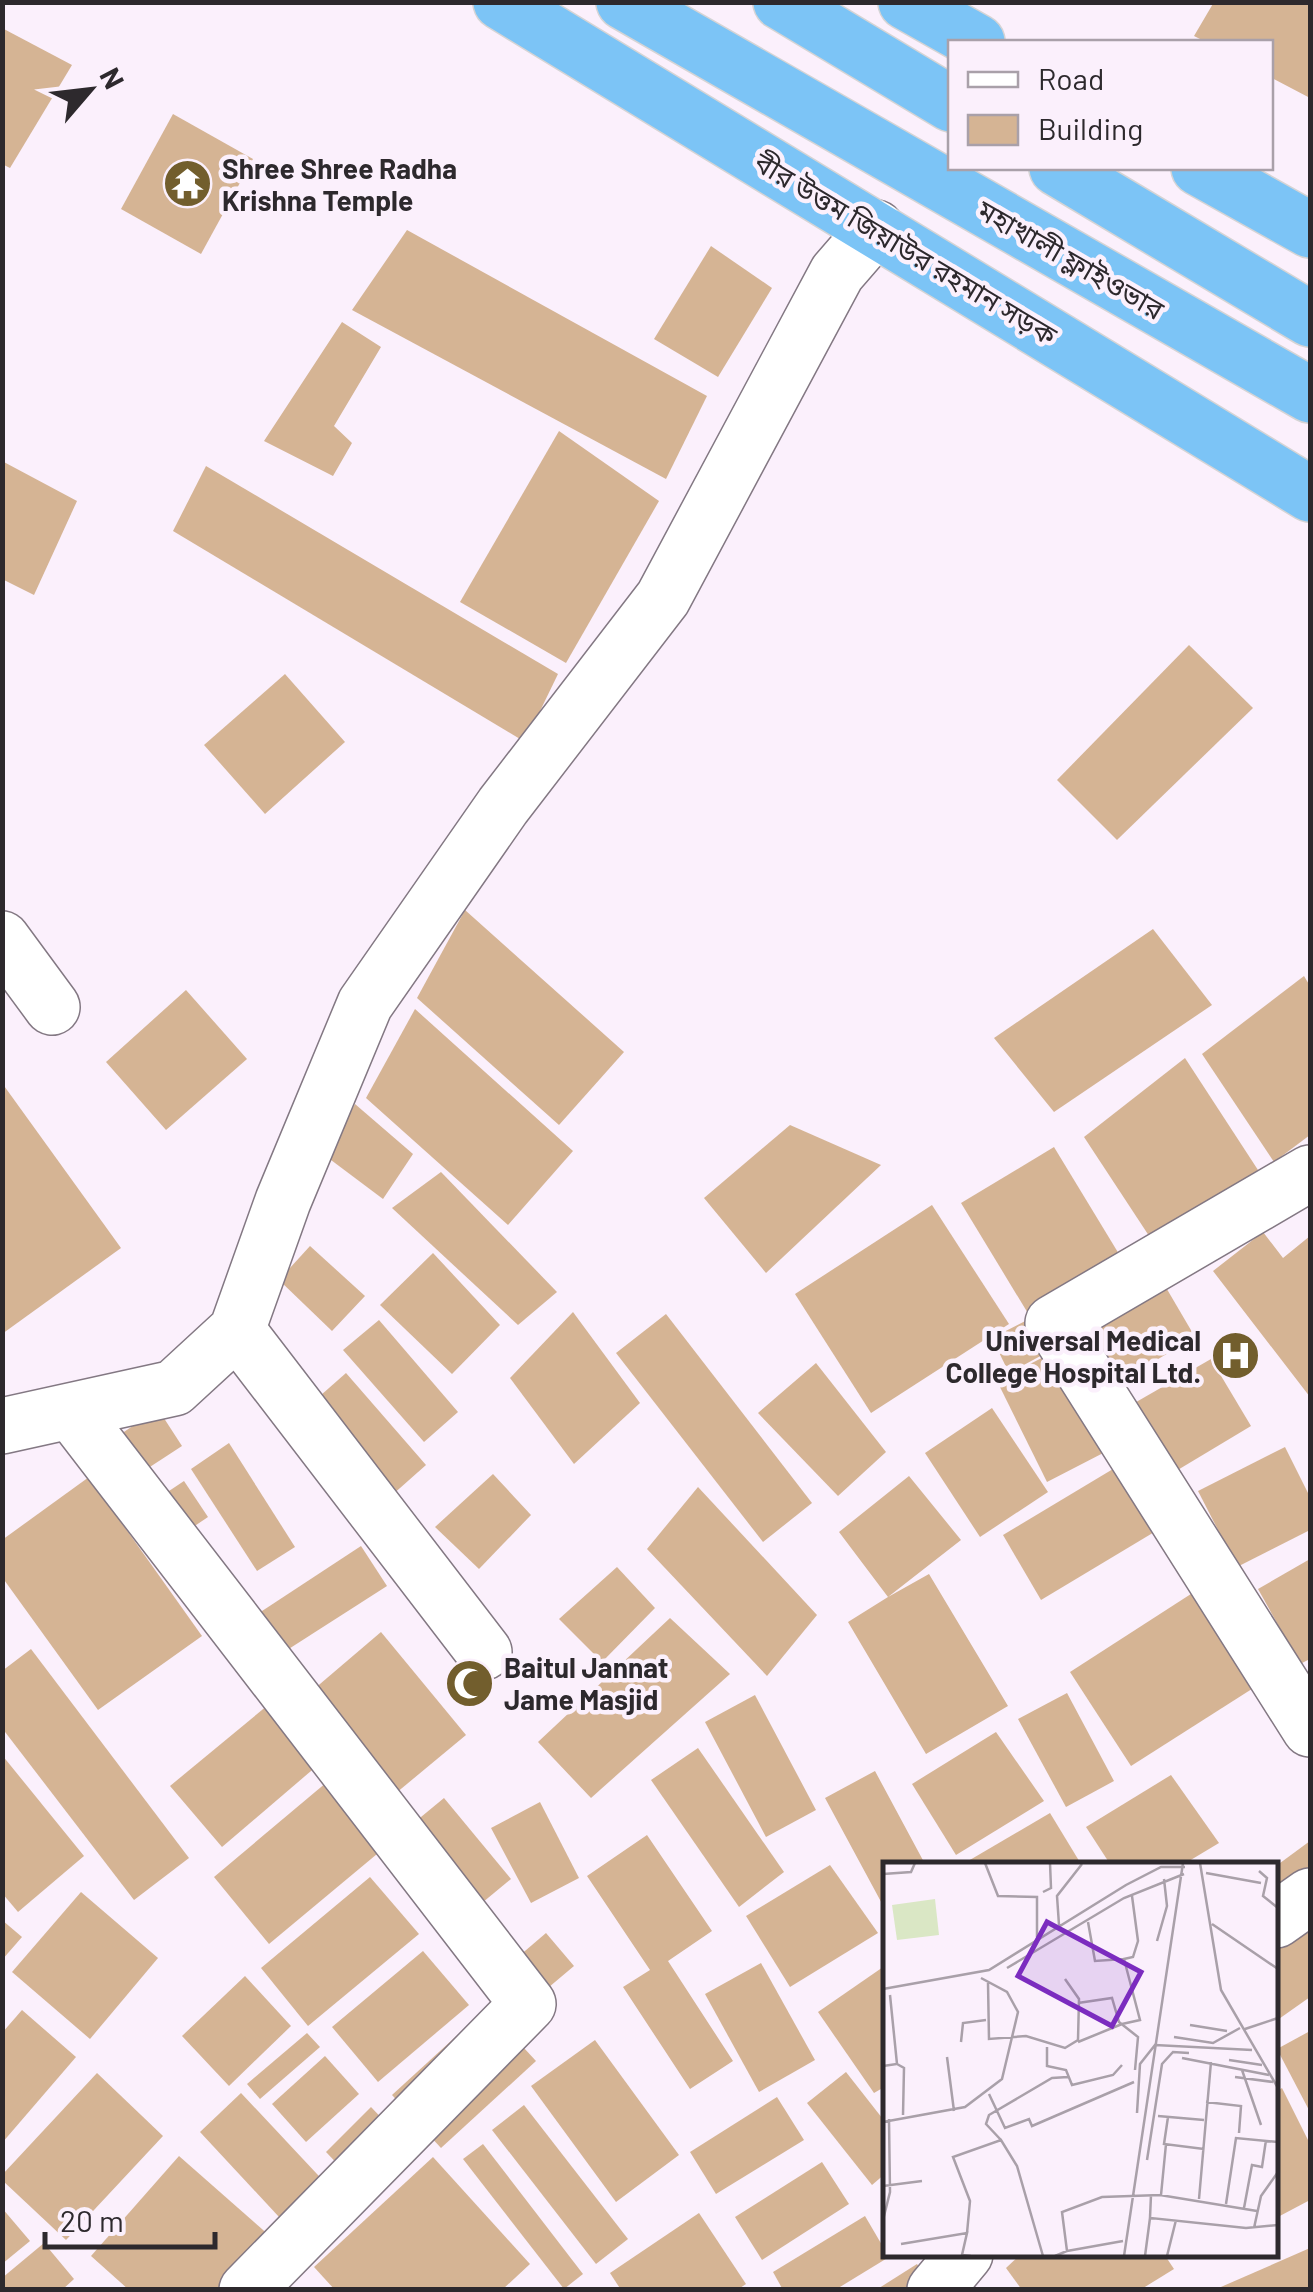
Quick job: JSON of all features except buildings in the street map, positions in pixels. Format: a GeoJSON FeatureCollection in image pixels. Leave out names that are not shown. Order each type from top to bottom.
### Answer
{"type":"FeatureCollection","features":[{"type":"Feature","properties":{"kind":"highway","name":"বীর উত্তম জিয়াউর রহমান সড়ক"},"geometry":{"type":"LineString","coordinates":[[501,2],[1310,494]]}},
{"type":"Feature","properties":{"kind":"highway","name":"মহাখালী ফ্লাইওভার"},"geometry":{"type":"LineString","coordinates":[[624,2],[1310,396]]}},
{"type":"Feature","properties":{"kind":"highway"},"geometry":{"type":"LineString","coordinates":[[781,2],[948,103]]}},
{"type":"Feature","properties":{"kind":"highway"},"geometry":{"type":"LineString","coordinates":[[906,2],[973,40]]}},
{"type":"Feature","properties":{"kind":"highway"},"geometry":{"type":"LineString","coordinates":[[1060,170],[1310,319]]}},
{"type":"Feature","properties":{"kind":"highway"},"geometry":{"type":"LineString","coordinates":[[1203,170],[1310,230]]}},
{"type":"Feature","properties":{"kind":"street"},"geometry":{"type":"LineString","coordinates":[[2,1426],[174,1388],[237,1330],[284,1201],[365,1004],[503,806],[663,598],[837,273],[876,228]]}},
{"type":"Feature","properties":{"kind":"street"},"geometry":{"type":"LineString","coordinates":[[2,939],[52,1006]]}},
{"type":"Feature","properties":{"kind":"street"},"geometry":{"type":"LineString","coordinates":[[1310,1173],[1052,1323],[1310,1728]]}},
{"type":"Feature","properties":{"kind":"street"},"geometry":{"type":"LineString","coordinates":[[237,1330],[484,1652]]}},
{"type":"Feature","properties":{"kind":"street"},"geometry":{"type":"LineString","coordinates":[[72,1412],[528,2004],[247,2290]]}},
{"type":"Feature","properties":{"kind":"street"},"geometry":{"type":"LineString","coordinates":[[1278,1919],[1310,1896]]}},
{"type":"Feature","properties":{"kind":"street"},"geometry":{"type":"LineString","coordinates":[[936,2290],[963,2257]]}},
{"type":"Feature","properties":{"kind":"place","name":"Shree Shree Radha Krishna Temple"},"geometry":{"type":"Point","coordinates":[187,184]}},
{"type":"Feature","properties":{"kind":"place","name":"Universal Medical College Hospital Ltd."},"geometry":{"type":"Point","coordinates":[1236,1356]}},
{"type":"Feature","properties":{"kind":"place","name":"Baitul Jannat Jame Masjid"},"geometry":{"type":"Point","coordinates":[469,1683]}}]}
